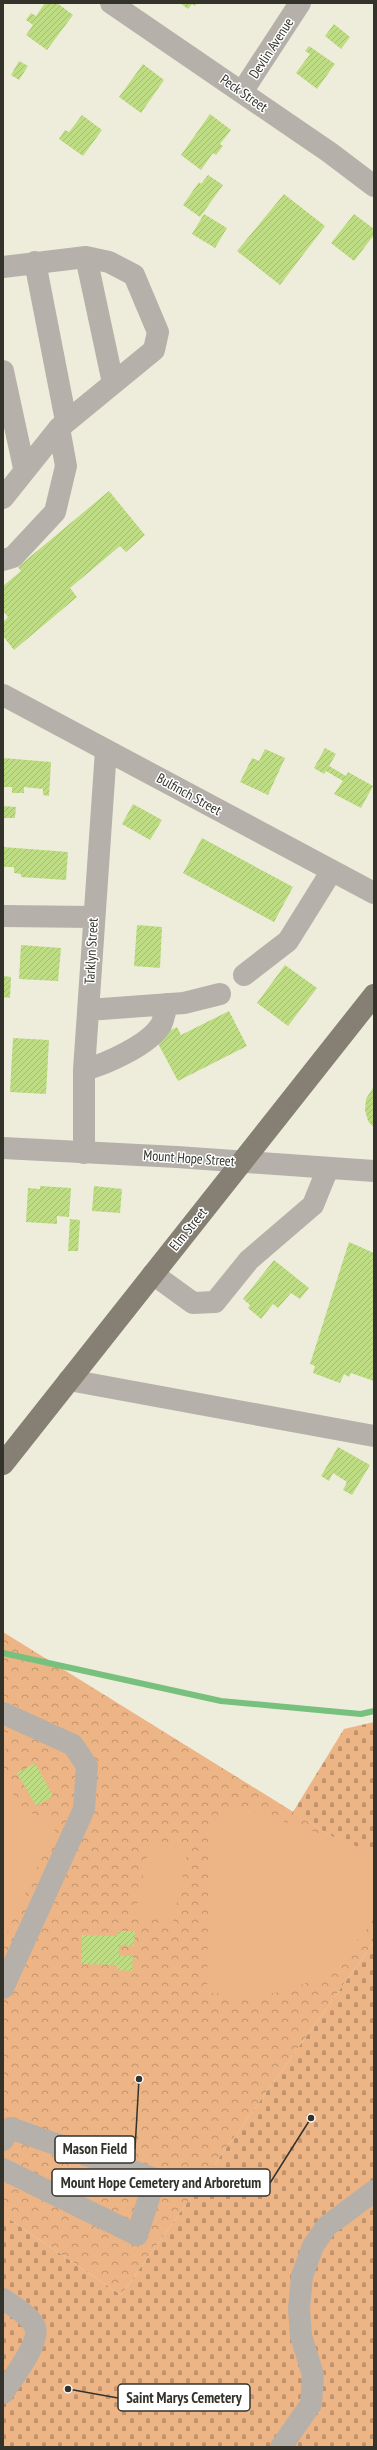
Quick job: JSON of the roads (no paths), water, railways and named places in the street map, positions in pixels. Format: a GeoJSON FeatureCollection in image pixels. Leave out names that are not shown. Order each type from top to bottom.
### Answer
{"type":"FeatureCollection","features":[{"type":"Feature","properties":{"kind":"main road","name":"Elm Street"},"geometry":{"type":"LineString","coordinates":[[3,1464],[374,995]]}},
{"type":"Feature","properties":{"kind":"street","name":"Peck Street"},"geometry":{"type":"LineString","coordinates":[[111,3],[242,92],[374,186]]}},
{"type":"Feature","properties":{"kind":"street","name":"Devlin Avenue"},"geometry":{"type":"LineString","coordinates":[[242,92],[300,3]]}},
{"type":"Feature","properties":{"kind":"street"},"geometry":{"type":"LineString","coordinates":[[86,257],[113,383]]}},
{"type":"Feature","properties":{"kind":"street"},"geometry":{"type":"LineString","coordinates":[[3,267],[34,262],[86,257],[109,262],[134,275],[158,332],[154,350],[62,424],[24,468],[3,498]]}},
{"type":"Feature","properties":{"kind":"street"},"geometry":{"type":"LineString","coordinates":[[3,560],[13,557],[55,512],[66,466],[62,424],[34,262]]}},
{"type":"Feature","properties":{"kind":"street"},"geometry":{"type":"LineString","coordinates":[[3,371],[24,468]]}},
{"type":"Feature","properties":{"kind":"street","name":"Bulfinch Street"},"geometry":{"type":"LineString","coordinates":[[3,695],[331,872],[374,893]]}},
{"type":"Feature","properties":{"kind":"street","name":"Tarklyn Street"},"geometry":{"type":"LineString","coordinates":[[84,1153],[84,1070],[93,917],[106,750]]}},
{"type":"Feature","properties":{"kind":"street"},"geometry":{"type":"LineString","coordinates":[[244,975],[288,941],[331,872]]}},
{"type":"Feature","properties":{"kind":"street"},"geometry":{"type":"LineString","coordinates":[[3,916],[93,917]]}},
{"type":"Feature","properties":{"kind":"street"},"geometry":{"type":"LineString","coordinates":[[88,1010],[184,1003],[220,994]]}},
{"type":"Feature","properties":{"kind":"street"},"geometry":{"type":"LineString","coordinates":[[84,1070],[107,1062],[150,1036],[160,1026],[167,1004]]}},
{"type":"Feature","properties":{"kind":"street","name":"Mount Hope Street"},"geometry":{"type":"LineString","coordinates":[[3,1148],[374,1171]]}},
{"type":"Feature","properties":{"kind":"street"},"geometry":{"type":"LineString","coordinates":[[153,1274],[193,1303],[215,1302],[249,1260],[312,1205],[328,1168]]}},
{"type":"Feature","properties":{"kind":"street"},"geometry":{"type":"LineString","coordinates":[[69,1380],[374,1436]]}},
{"type":"Feature","properties":{"kind":"street"},"geometry":{"type":"LineString","coordinates":[[3,1713],[74,1745],[87,1766],[88,1782],[84,1809],[3,1988]]}},
{"type":"Feature","properties":{"kind":"street"},"geometry":{"type":"LineString","coordinates":[[3,2140],[10,2128],[155,2179],[137,2235],[3,2169]]}},
{"type":"Feature","properties":{"kind":"street"},"geometry":{"type":"LineString","coordinates":[[281,2447],[311,2404],[314,2375],[301,2336],[299,2309],[302,2276],[313,2246],[327,2226],[348,2209],[374,2192]]}},
{"type":"Feature","properties":{"kind":"street"},"geometry":{"type":"LineString","coordinates":[[3,2299],[22,2313],[34,2325],[36,2332],[34,2342],[3,2392]]}},
{"type":"Feature","properties":{"kind":"waterway"},"geometry":{"type":"LineString","coordinates":[[3,1653],[221,1701],[361,1714],[374,1711]]}},
{"type":"Feature","properties":{"kind":"place","name":"Mason Field"},"geometry":{"type":"Point","coordinates":[139,2079]}},
{"type":"Feature","properties":{"kind":"place","name":"Mount Hope Cemetery and Arboretum"},"geometry":{"type":"Point","coordinates":[311,2118]}},
{"type":"Feature","properties":{"kind":"place","name":"Saint Marys Cemetery"},"geometry":{"type":"Point","coordinates":[68,2389]}}]}
